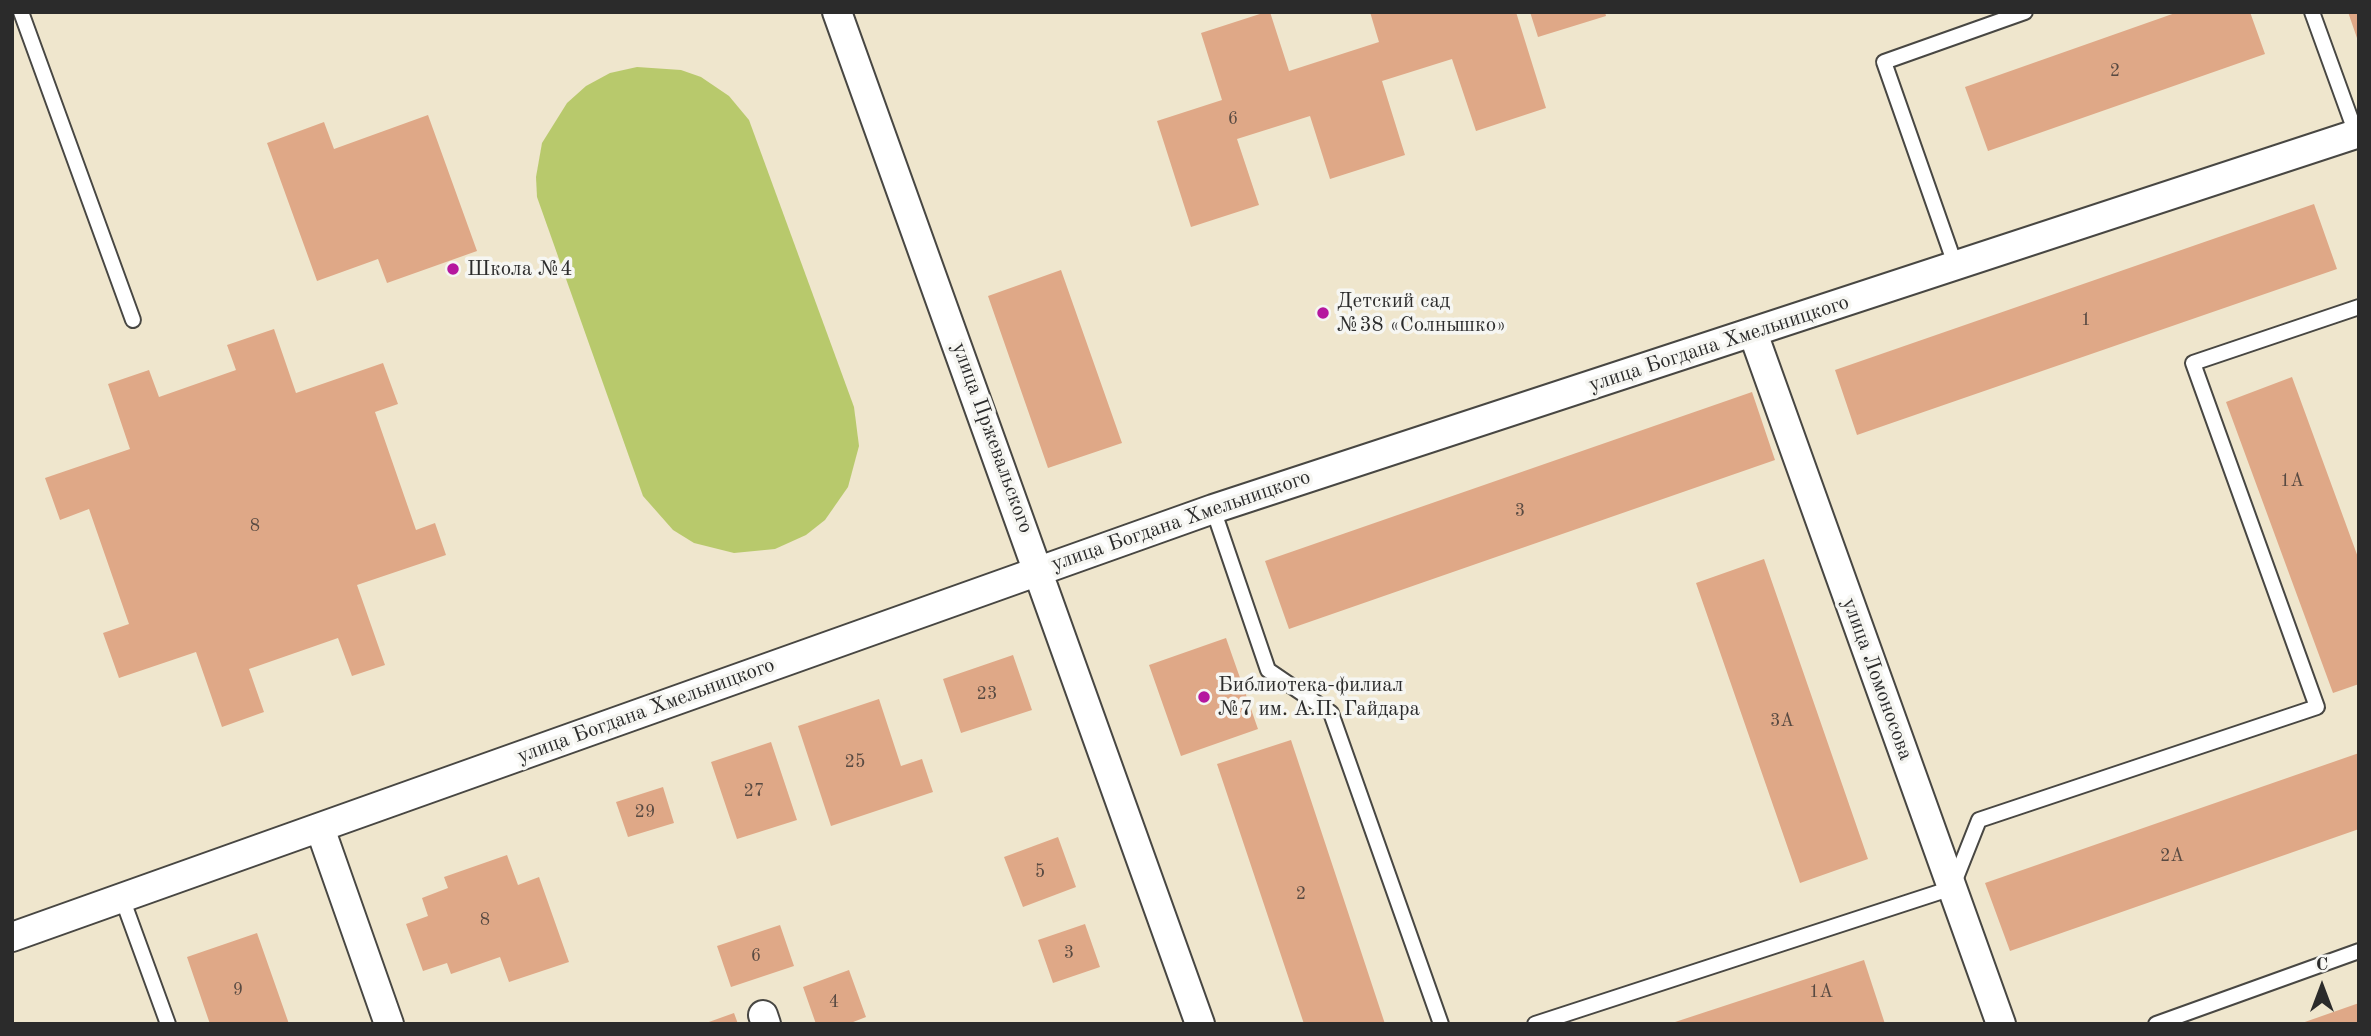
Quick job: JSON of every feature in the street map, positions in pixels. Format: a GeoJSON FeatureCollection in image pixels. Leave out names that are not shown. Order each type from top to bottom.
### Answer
{"type":"FeatureCollection","features":[{"type":"Feature","properties":{"kind":"street","name":"улица Пржевальского"},"geometry":{"type":"LineString","coordinates":[[837,12],[1200,1024]]}},
{"type":"Feature","properties":{"kind":"street","name":"улица Богдана Хмельницкого"},"geometry":{"type":"LineString","coordinates":[[12,937],[1213,509],[2358,136]]}},
{"type":"Feature","properties":{"kind":"street","name":"улица Ломоносова"},"geometry":{"type":"LineString","coordinates":[[1752,334],[2001,1024]]}},
{"type":"Feature","properties":{"kind":"street"},"geometry":{"type":"LineString","coordinates":[[320,828],[389,1024]]}},
{"type":"Feature","properties":{"kind":"lane"},"geometry":{"type":"LineString","coordinates":[[21,12],[133,320]]}},
{"type":"Feature","properties":{"kind":"lane"},"geometry":{"type":"LineString","coordinates":[[1956,267],[1884,62],[2025,12]]}},
{"type":"Feature","properties":{"kind":"lane"},"geometry":{"type":"LineString","coordinates":[[2312,12],[2358,136]]}},
{"type":"Feature","properties":{"kind":"lane"},"geometry":{"type":"LineString","coordinates":[[1535,1024],[1952,888],[1979,820],[2317,707],[2193,363],[2359,307]]}},
{"type":"Feature","properties":{"kind":"lane"},"geometry":{"type":"LineString","coordinates":[[1213,509],[1268,670],[1331,713],[1441,1024]]}},
{"type":"Feature","properties":{"kind":"lane"},"geometry":{"type":"LineString","coordinates":[[122,898],[168,1024]]}},
{"type":"Feature","properties":{"kind":"lane"},"geometry":{"type":"LineString","coordinates":[[2156,1024],[2359,951]]}},
{"type":"Feature","properties":{"kind":"green space"},"geometry":{"type":"Polygon","coordinates":[[[637,67],[681,70],[701,77],[729,96],[749,120],[854,407],[859,446],[848,487],[825,520],[806,535],[775,549],[734,553],[694,543],[673,530],[643,496],[537,197],[536,177],[542,143],[567,103],[586,86],[610,73],[637,67]]]}},
{"type":"Feature","properties":{"kind":"building"},"geometry":{"type":"Polygon","coordinates":[[[1270,12],[1289,71],[1379,42],[1370,12],[1516,12],[1546,108],[1476,131],[1452,59],[1382,81],[1405,155],[1330,179],[1310,116],[1237,139],[1259,205],[1191,227],[1157,121],[1222,100],[1201,33],[1270,12]]]}},
{"type":"Feature","properties":{"kind":"building"},"geometry":{"type":"Polygon","coordinates":[[[1530,12],[1605,12],[1606,16],[1538,37],[1530,12]]]}},
{"type":"Feature","properties":{"kind":"building"},"geometry":{"type":"Polygon","coordinates":[[[2178,12],[2250,12],[2265,54],[1988,151],[1965,87],[2178,12]]]}},
{"type":"Feature","properties":{"kind":"building"},"geometry":{"type":"Polygon","coordinates":[[[2348,12],[2359,12],[2359,41],[2358,41],[2348,12]]]}},
{"type":"Feature","properties":{"kind":"building"},"geometry":{"type":"Polygon","coordinates":[[[428,115],[477,251],[387,283],[378,259],[317,281],[267,143],[324,122],[334,149],[428,115]]]}},
{"type":"Feature","properties":{"kind":"building"},"geometry":{"type":"Polygon","coordinates":[[[2314,204],[2337,269],[1857,435],[1835,370],[2314,204]]]}},
{"type":"Feature","properties":{"kind":"building"},"geometry":{"type":"Polygon","coordinates":[[[1061,270],[1122,443],[1048,468],[988,296],[1061,270]]]}},
{"type":"Feature","properties":{"kind":"building"},"geometry":{"type":"Polygon","coordinates":[[[274,329],[296,393],[383,363],[398,404],[375,412],[416,530],[435,523],[446,555],[357,585],[385,665],[352,676],[338,638],[249,669],[264,712],[222,727],[196,652],[119,678],[103,633],[129,624],[89,509],[60,520],[45,478],[130,449],[108,384],[149,370],[159,397],[236,370],[227,345],[274,329]]]}},
{"type":"Feature","properties":{"kind":"building"},"geometry":{"type":"Polygon","coordinates":[[[2292,377],[2359,560],[2359,684],[2333,693],[2226,402],[2292,377]]]}},
{"type":"Feature","properties":{"kind":"building"},"geometry":{"type":"Polygon","coordinates":[[[1752,392],[1775,460],[1289,629],[1265,561],[1752,392]]]}},
{"type":"Feature","properties":{"kind":"building"},"geometry":{"type":"Polygon","coordinates":[[[1764,559],[1868,859],[1800,883],[1696,583],[1764,559]]]}},
{"type":"Feature","properties":{"kind":"building","name":"Библиотека-филиал №7 им. А.П. Гайдара"},"geometry":{"type":"Polygon","coordinates":[[[1226,638],[1258,729],[1181,756],[1149,665],[1226,638]]]}},
{"type":"Feature","properties":{"kind":"building"},"geometry":{"type":"Polygon","coordinates":[[[1013,655],[1032,710],[961,733],[943,679],[1013,655]]]}},
{"type":"Feature","properties":{"kind":"building"},"geometry":{"type":"Polygon","coordinates":[[[879,699],[901,766],[922,759],[933,792],[831,826],[798,726],[879,699]]]}},
{"type":"Feature","properties":{"kind":"building"},"geometry":{"type":"Polygon","coordinates":[[[1291,740],[1385,1024],[1304,1024],[1217,764],[1291,740]]]}},
{"type":"Feature","properties":{"kind":"building"},"geometry":{"type":"Polygon","coordinates":[[[771,742],[797,820],[737,839],[711,762],[771,742]]]}},
{"type":"Feature","properties":{"kind":"building"},"geometry":{"type":"Polygon","coordinates":[[[2359,753],[2359,829],[2010,951],[1985,883],[2359,753]]]}},
{"type":"Feature","properties":{"kind":"building"},"geometry":{"type":"Polygon","coordinates":[[[663,787],[674,823],[628,837],[616,802],[663,787]]]}},
{"type":"Feature","properties":{"kind":"building"},"geometry":{"type":"Polygon","coordinates":[[[1058,837],[1076,887],[1023,907],[1004,857],[1058,837]]]}},
{"type":"Feature","properties":{"kind":"building"},"geometry":{"type":"Polygon","coordinates":[[[507,855],[518,885],[539,877],[569,962],[509,982],[500,957],[451,974],[447,963],[423,971],[406,924],[428,916],[422,898],[448,888],[444,877],[507,855]]]}},
{"type":"Feature","properties":{"kind":"building"},"geometry":{"type":"Polygon","coordinates":[[[1085,924],[1100,967],[1053,983],[1038,940],[1085,924]]]}},
{"type":"Feature","properties":{"kind":"building"},"geometry":{"type":"Polygon","coordinates":[[[780,925],[794,966],[731,987],[717,946],[780,925]]]}},
{"type":"Feature","properties":{"kind":"building"},"geometry":{"type":"Polygon","coordinates":[[[257,933],[289,1024],[210,1024],[187,957],[257,933]]]}},
{"type":"Feature","properties":{"kind":"building"},"geometry":{"type":"Polygon","coordinates":[[[1864,960],[1885,1024],[1672,1024],[1672,1023],[1864,960]]]}},
{"type":"Feature","properties":{"kind":"building"},"geometry":{"type":"Polygon","coordinates":[[[849,970],[866,1017],[848,1024],[816,1024],[803,987],[849,970]]]}},
{"type":"Feature","properties":{"kind":"building"},"geometry":{"type":"Polygon","coordinates":[[[2359,1003],[2359,1024],[2302,1024],[2302,1023],[2359,1003]]]}},
{"type":"Feature","properties":{"kind":"building"},"geometry":{"type":"Polygon","coordinates":[[[734,1013],[738,1024],[706,1024],[706,1023],[734,1013]]]}},
{"type":"Feature","properties":{"kind":"place","name":"Школа №4"},"geometry":{"type":"Point","coordinates":[453,269]}},
{"type":"Feature","properties":{"kind":"place","name":"Детский сад №38 «Солнышко»"},"geometry":{"type":"Point","coordinates":[1323,313]}},
{"type":"Feature","properties":{"kind":"place","name":"Библиотека-филиал №7 им. А.П. Гайдара"},"geometry":{"type":"Point","coordinates":[1204,697]}}]}
